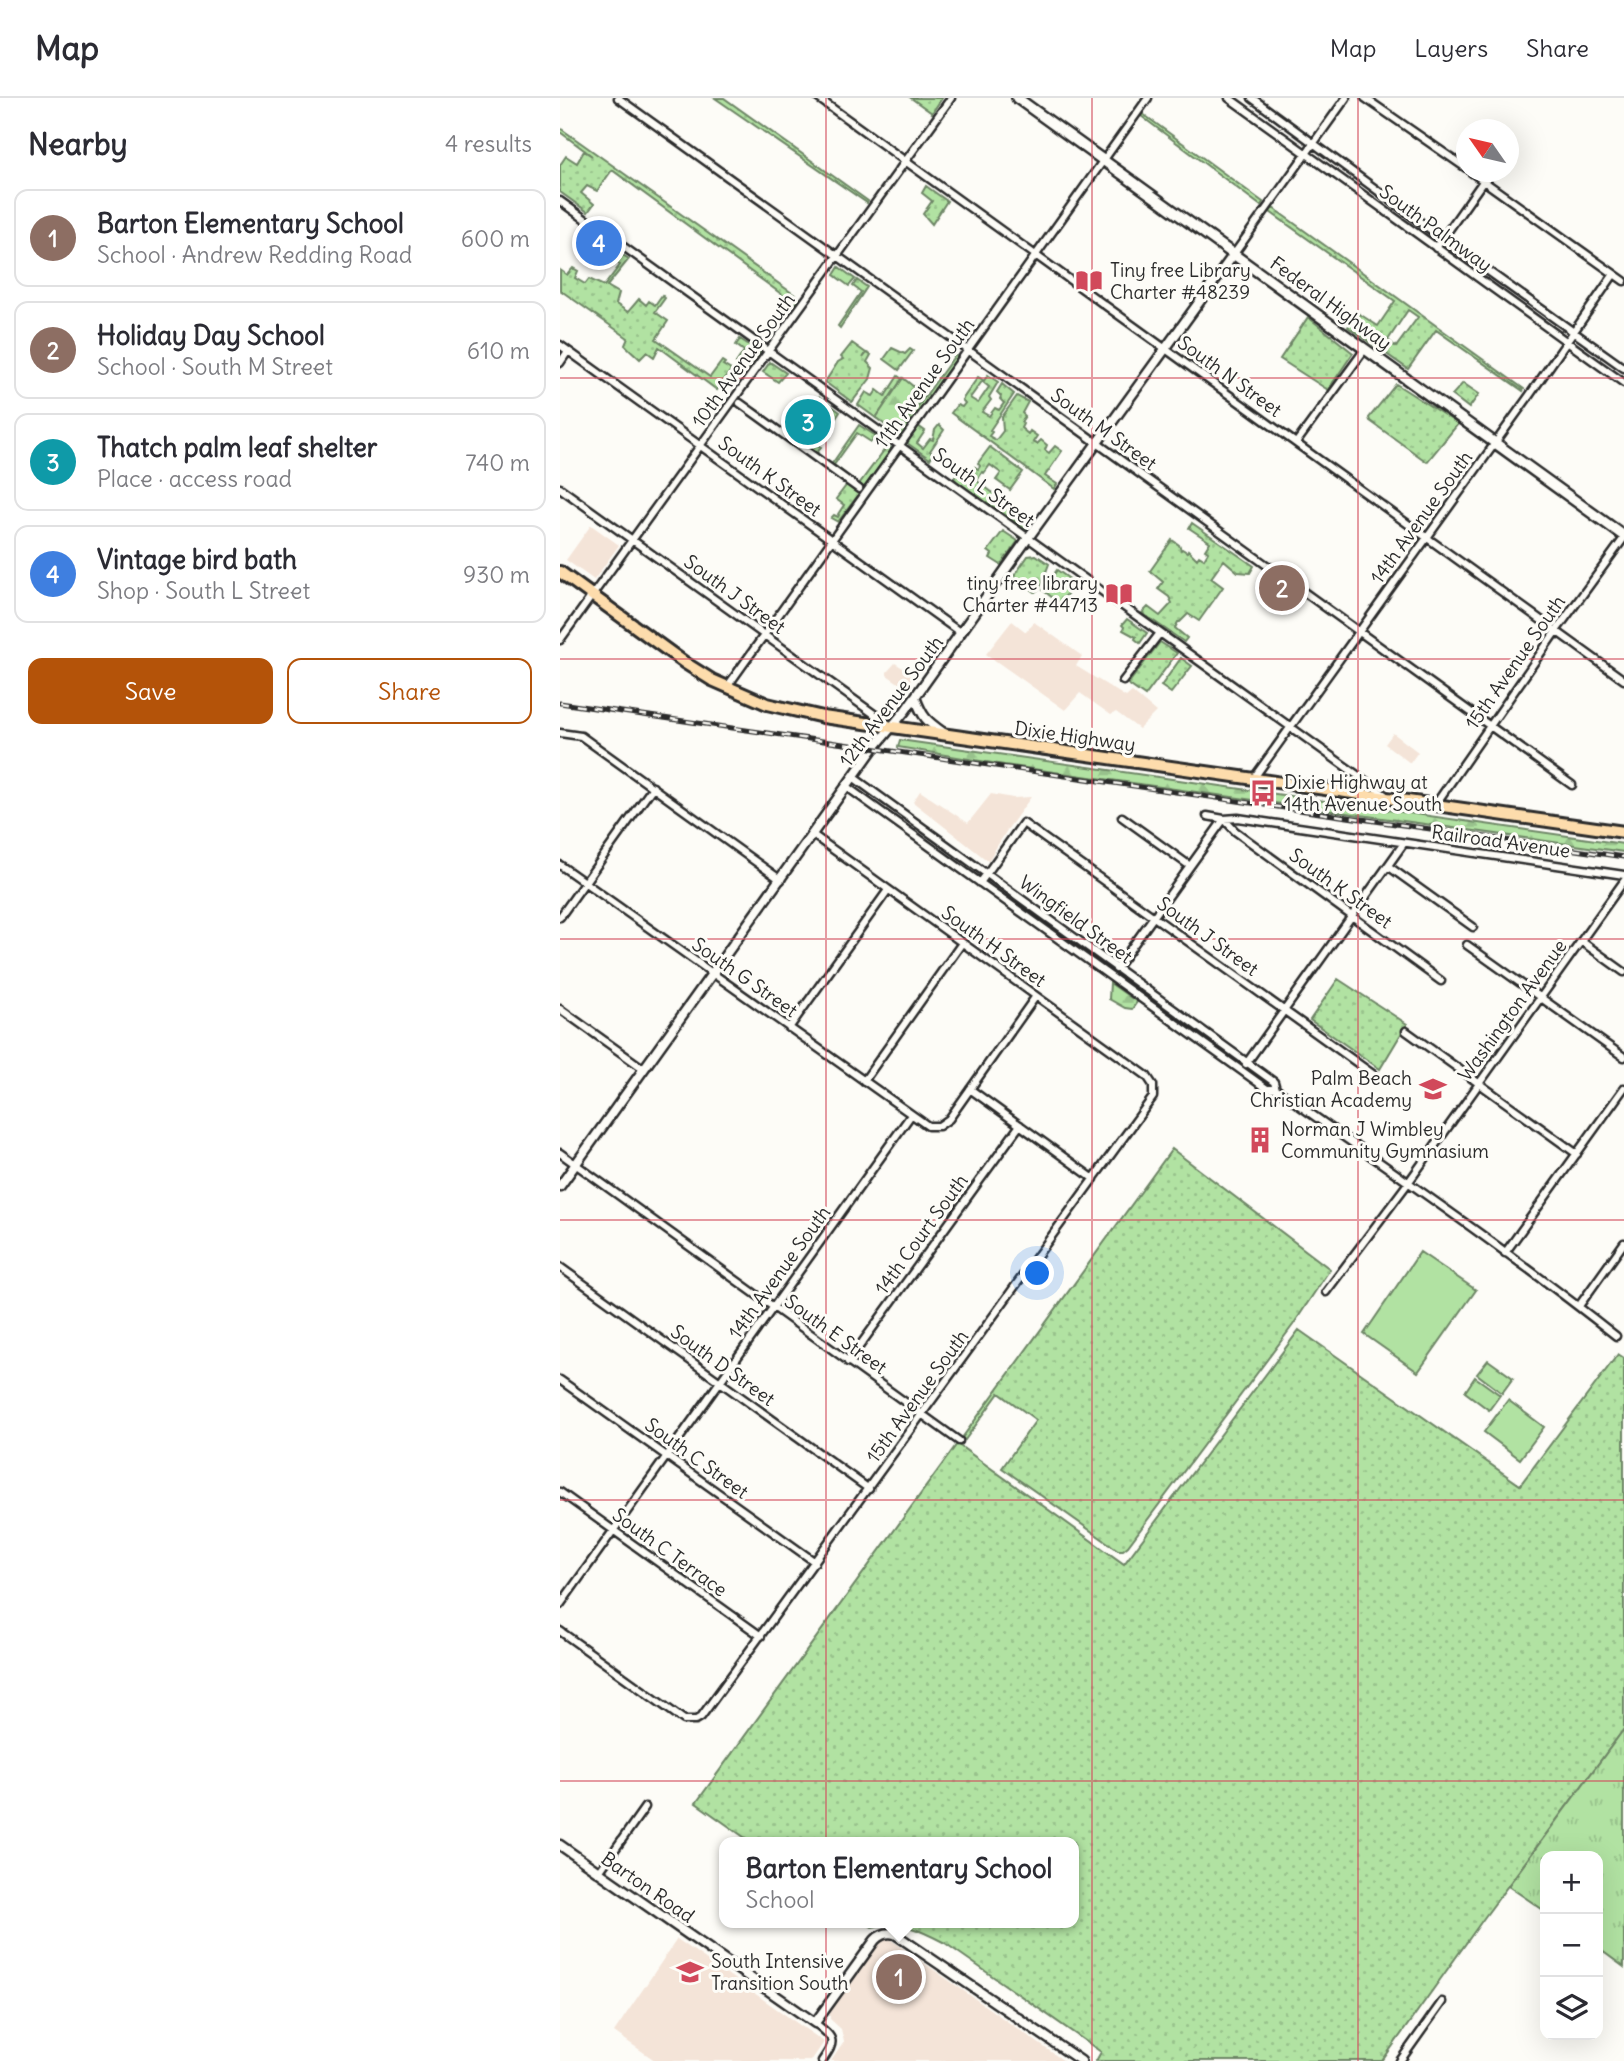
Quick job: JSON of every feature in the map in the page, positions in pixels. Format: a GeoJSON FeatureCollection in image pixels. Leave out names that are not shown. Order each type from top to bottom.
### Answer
{"type":"FeatureCollection","features":[{"type":"Feature","properties":{"kind":"main road","name":"Federal Highway"},"geometry":{"type":"LineString","coordinates":[[1017,98],[1624,537]]}},
{"type":"Feature","properties":{"kind":"main road","name":"Dixie Highway"},"geometry":{"type":"LineString","coordinates":[[560,572],[685,663],[726,687],[767,704],[793,711],[1624,832]]}},
{"type":"Feature","properties":{"kind":"street","name":"South M Street"},"geometry":{"type":"LineString","coordinates":[[618,98],[1572,785]]}},
{"type":"Feature","properties":{"kind":"street","name":"South N Street"},"geometry":{"type":"LineString","coordinates":[[818,98],[1624,680]]}},
{"type":"Feature","properties":{"kind":"street","name":"10th Avenue South"},"geometry":{"type":"LineString","coordinates":[[560,640],[951,98]]}},
{"type":"Feature","properties":{"kind":"street","name":"11th Avenue South"},"geometry":{"type":"LineString","coordinates":[[726,687],[1148,98]]}},
{"type":"Feature","properties":{"kind":"street","name":"South Palmway"},"geometry":{"type":"LineString","coordinates":[[1229,98],[1624,383]]}},
{"type":"Feature","properties":{"kind":"street","name":"South Palmway"},"geometry":{"type":"LineString","coordinates":[[1252,98],[1624,368]]}},
{"type":"Feature","properties":{"kind":"street","name":"12th Avenue South"},"geometry":{"type":"LineString","coordinates":[[560,1186],[1346,98]]}},
{"type":"Feature","properties":{"kind":"street"},"geometry":{"type":"LineString","coordinates":[[1365,98],[1456,161]]}},
{"type":"Feature","properties":{"kind":"street"},"geometry":{"type":"LineString","coordinates":[[1436,248],[1483,182]]}},
{"type":"Feature","properties":{"kind":"street"},"geometry":{"type":"LineString","coordinates":[[1487,182],[1624,281]]}},
{"type":"Feature","properties":{"kind":"street","name":"South L Street"},"geometry":{"type":"LineString","coordinates":[[560,201],[1389,798]]}},
{"type":"Feature","properties":{"kind":"street","name":"14th Avenue South"},"geometry":{"type":"LineString","coordinates":[[1253,779],[1614,274]]}},
{"type":"Feature","properties":{"kind":"street","name":"South K Street"},"geometry":{"type":"LineString","coordinates":[[560,345],[961,633]]}},
{"type":"Feature","properties":{"kind":"street"},"geometry":{"type":"LineString","coordinates":[[1296,443],[1365,349]]}},
{"type":"Feature","properties":{"kind":"street"},"geometry":{"type":"LineString","coordinates":[[560,362],[568,351]]}},
{"type":"Feature","properties":{"kind":"street"},"geometry":{"type":"LineString","coordinates":[[740,403],[859,489]]}},
{"type":"Feature","properties":{"kind":"street","name":"South J Street"},"geometry":{"type":"LineString","coordinates":[[560,488],[892,727]]}},
{"type":"Feature","properties":{"kind":"street","name":"15th Avenue South"},"geometry":{"type":"LineString","coordinates":[[1434,806],[1624,537]]}},
{"type":"Feature","properties":{"kind":"street"},"geometry":{"type":"LineString","coordinates":[[1123,681],[1160,633]]}},
{"type":"Feature","properties":{"kind":"street"},"geometry":{"type":"LineString","coordinates":[[915,697],[921,713],[944,734]]}},
{"type":"Feature","properties":{"kind":"street"},"geometry":{"type":"LineString","coordinates":[[560,733],[581,736],[781,880]]}},
{"type":"Feature","properties":{"kind":"street","name":"Wingfield Street"},"geometry":{"type":"LineString","coordinates":[[853,777],[1247,1062],[1274,1082],[1276,1089]]}},
{"type":"Feature","properties":{"kind":"street"},"geometry":{"type":"LineString","coordinates":[[560,917],[653,787]]}},
{"type":"Feature","properties":{"kind":"street","name":"Wingfield Street"},"geometry":{"type":"LineString","coordinates":[[847,787],[1267,1089],[1276,1089],[1408,1183],[1579,1306],[1616,1336]]}},
{"type":"Feature","properties":{"kind":"street","name":"Railroad Avenue"},"geometry":{"type":"LineString","coordinates":[[1208,816],[1238,818],[1624,875]]}},
{"type":"Feature","properties":{"kind":"street"},"geometry":{"type":"LineString","coordinates":[[1122,817],[1190,866]]}},
{"type":"Feature","properties":{"kind":"street"},"geometry":{"type":"LineString","coordinates":[[1111,977],[1224,819]]}},
{"type":"Feature","properties":{"kind":"street","name":"South K Street"},"geometry":{"type":"LineString","coordinates":[[1224,819],[1235,831],[1441,981]]}},
{"type":"Feature","properties":{"kind":"street","name":"South J Street"},"geometry":{"type":"LineString","coordinates":[[987,874],[1023,823],[1374,1075]]}},
{"type":"Feature","properties":{"kind":"street","name":"South H Street"},"geometry":{"type":"LineString","coordinates":[[813,835],[1147,1076],[1153,1085]]}},
{"type":"Feature","properties":{"kind":"street"},"geometry":{"type":"LineString","coordinates":[[1241,1070],[1404,843]]}},
{"type":"Feature","properties":{"kind":"street","name":"South G Street"},"geometry":{"type":"LineString","coordinates":[[560,865],[911,1115]]}},
{"type":"Feature","properties":{"kind":"street"},"geometry":{"type":"LineString","coordinates":[[1388,866],[1473,927]]}},
{"type":"Feature","properties":{"kind":"street"},"geometry":{"type":"LineString","coordinates":[[981,883],[987,874]]}},
{"type":"Feature","properties":{"kind":"street","name":"Washington Avenue"},"geometry":{"type":"LineString","coordinates":[[1326,1292],[1408,1183],[1624,881]]}},
{"type":"Feature","properties":{"kind":"street"},"geometry":{"type":"LineString","coordinates":[[789,1028],[888,890]]}},
{"type":"Feature","properties":{"kind":"street"},"geometry":{"type":"LineString","coordinates":[[1014,907],[1020,898]]}},
{"type":"Feature","properties":{"kind":"street"},"geometry":{"type":"LineString","coordinates":[[1581,941],[1624,972]]}},
{"type":"Feature","properties":{"kind":"street"},"geometry":{"type":"LineString","coordinates":[[864,1081],[962,943]]}},
{"type":"Feature","properties":{"kind":"street"},"geometry":{"type":"LineString","coordinates":[[1468,945],[1624,1058]]}},
{"type":"Feature","properties":{"kind":"street"},"geometry":{"type":"LineString","coordinates":[[911,1115],[928,1126],[939,1126],[948,1119],[1036,996]]}},
{"type":"Feature","properties":{"kind":"street"},"geometry":{"type":"LineString","coordinates":[[560,1009],[644,1069]]}},
{"type":"Feature","properties":{"kind":"street"},"geometry":{"type":"LineString","coordinates":[[1406,1031],[1577,1154]]}},
{"type":"Feature","properties":{"kind":"street","name":"15th Avenue South"},"geometry":{"type":"LineString","coordinates":[[560,1632],[684,1720],[696,1720],[705,1713],[1153,1097],[1153,1085]]}},
{"type":"Feature","properties":{"kind":"street"},"geometry":{"type":"LineString","coordinates":[[1505,1253],[1624,1088]]}},
{"type":"Feature","properties":{"kind":"street"},"geometry":{"type":"LineString","coordinates":[[970,1089],[1094,1179]]}},
{"type":"Feature","properties":{"kind":"street","name":"14th Avenue South"},"geometry":{"type":"LineString","coordinates":[[560,1605],[911,1115]]}},
{"type":"Feature","properties":{"kind":"street","name":"14th Court South"},"geometry":{"type":"LineString","coordinates":[[848,1362],[1020,1125]]}},
{"type":"Feature","properties":{"kind":"street","name":"South E Street"},"geometry":{"type":"LineString","coordinates":[[560,1153],[959,1441]]}},
{"type":"Feature","properties":{"kind":"street"},"geometry":{"type":"LineString","coordinates":[[1579,1306],[1624,1243]]}},
{"type":"Feature","properties":{"kind":"street","name":"South D Street"},"geometry":{"type":"LineString","coordinates":[[560,1268],[869,1489]]}},
{"type":"Feature","properties":{"kind":"street","name":"South C Street"},"geometry":{"type":"LineString","coordinates":[[560,1380],[815,1562]]}},
{"type":"Feature","properties":{"kind":"street","name":"South C Terrace"},"geometry":{"type":"LineString","coordinates":[[560,1492],[761,1636]]}},
{"type":"Feature","properties":{"kind":"street"},"geometry":{"type":"LineString","coordinates":[[598,1872],[645,1807]]}},
{"type":"Feature","properties":{"kind":"street","name":"Barton Road"},"geometry":{"type":"LineString","coordinates":[[560,1844],[815,2023],[833,2042],[822,2061]]}},
{"type":"Feature","properties":{"kind":"street"},"geometry":{"type":"LineString","coordinates":[[815,2023],[875,1940],[890,1933],[1081,2061]]}},
{"type":"Feature","properties":{"kind":"street"},"geometry":{"type":"LineString","coordinates":[[1400,2061],[1442,2002]]}},
{"type":"Feature","properties":{"kind":"shaded area"},"geometry":{"type":"Polygon","coordinates":[[[591,525],[619,545],[594,580],[566,560],[591,525]]]}},
{"type":"Feature","properties":{"kind":"shaded area"},"geometry":{"type":"Polygon","coordinates":[[[1012,621],[1026,632],[1034,622],[1082,656],[1076,666],[1126,697],[1132,692],[1156,712],[1139,729],[1116,712],[1111,715],[1080,693],[1065,710],[986,654],[1012,621]]]}},
{"type":"Feature","properties":{"kind":"shaded area"},"geometry":{"type":"Polygon","coordinates":[[[895,663],[914,675],[906,688],[887,675],[895,663]]]}},
{"type":"Feature","properties":{"kind":"shaded area"},"geometry":{"type":"Polygon","coordinates":[[[1393,733],[1418,752],[1410,763],[1385,744],[1393,733]]]}},
{"type":"Feature","properties":{"kind":"shaded area"},"geometry":{"type":"Polygon","coordinates":[[[920,791],[968,823],[991,794],[1013,798],[1031,797],[988,861],[913,802],[920,791]]]}},
{"type":"Feature","properties":{"kind":"shaded area"},"geometry":{"type":"Polygon","coordinates":[[[888,1938],[1064,2061],[831,2061],[844,2042],[841,2029],[830,2019],[830,2010],[880,1940],[888,1938]]]}},
{"type":"Feature","properties":{"kind":"shaded area","name":"South Intensive Transition South"},"geometry":{"type":"Polygon","coordinates":[[[677,1939],[824,2042],[811,2061],[656,2061],[614,2032],[677,1939]]]}},
{"type":"Feature","properties":{"kind":"green space"},"geometry":{"type":"Polygon","coordinates":[[[715,98],[724,98],[868,201],[867,203],[715,98]]]}},
{"type":"Feature","properties":{"kind":"green space"},"geometry":{"type":"Polygon","coordinates":[[[911,98],[942,98],[932,113],[911,98]]]}},
{"type":"Feature","properties":{"kind":"green space"},"geometry":{"type":"Polygon","coordinates":[[[1143,114],[1263,202],[1261,206],[1141,116],[1143,114]]]}},
{"type":"Feature","properties":{"kind":"green space"},"geometry":{"type":"Polygon","coordinates":[[[560,128],[799,298],[795,304],[612,170],[597,191],[587,186],[581,193],[594,204],[588,212],[560,192],[560,165],[566,156],[577,163],[584,151],[592,156],[560,132],[560,128]]]}},
{"type":"Feature","properties":{"kind":"green space"},"geometry":{"type":"Polygon","coordinates":[[[926,186],[947,201],[932,224],[923,214],[932,201],[922,193],[926,186]]]}},
{"type":"Feature","properties":{"kind":"green space"},"geometry":{"type":"Polygon","coordinates":[[[1273,208],[1524,389],[1523,391],[1436,330],[1408,369],[1348,327],[1358,313],[1378,326],[1395,301],[1270,212],[1273,208]],[[1408,310],[1388,340],[1396,347],[1418,317],[1408,310]]]}},
{"type":"Feature","properties":{"kind":"green space"},"geometry":{"type":"Polygon","coordinates":[[[588,230],[606,243],[595,258],[590,255],[593,250],[590,248],[591,243],[583,237],[588,230]]]}},
{"type":"Feature","properties":{"kind":"green space"},"geometry":{"type":"Polygon","coordinates":[[[613,249],[629,259],[607,286],[619,293],[616,304],[628,312],[639,299],[646,305],[649,301],[655,305],[662,295],[665,298],[655,312],[668,321],[656,339],[710,377],[722,361],[725,363],[723,365],[731,370],[717,390],[659,347],[654,357],[647,352],[640,359],[625,345],[628,338],[560,290],[560,270],[567,275],[573,268],[578,271],[575,278],[585,284],[589,279],[604,286],[620,265],[608,255],[613,249]]]}},
{"type":"Feature","properties":{"kind":"green space"},"geometry":{"type":"Polygon","coordinates":[[[839,267],[855,279],[849,286],[834,275],[839,267]]]}},
{"type":"Feature","properties":{"kind":"green space"},"geometry":{"type":"Polygon","coordinates":[[[857,280],[867,287],[840,328],[838,326],[861,292],[853,286],[857,280]]]}},
{"type":"Feature","properties":{"kind":"green space"},"geometry":{"type":"Polygon","coordinates":[[[1308,317],[1353,353],[1328,390],[1280,359],[1308,317]]]}},
{"type":"Feature","properties":{"kind":"green space"},"geometry":{"type":"Polygon","coordinates":[[[740,339],[760,352],[746,370],[736,363],[744,351],[736,345],[740,339]]]}},
{"type":"Feature","properties":{"kind":"green space"},"geometry":{"type":"Polygon","coordinates":[[[852,343],[866,353],[863,358],[867,353],[871,355],[867,362],[873,368],[870,379],[852,402],[825,382],[852,343]]]}},
{"type":"Feature","properties":{"kind":"green space"},"geometry":{"type":"Polygon","coordinates":[[[892,348],[905,354],[910,349],[913,351],[899,370],[884,359],[892,348]]]}},
{"type":"Feature","properties":{"kind":"green space"},"geometry":{"type":"Polygon","coordinates":[[[955,355],[958,357],[902,437],[898,434],[955,355]]]}},
{"type":"Feature","properties":{"kind":"green space"},"geometry":{"type":"Polygon","coordinates":[[[770,362],[786,373],[778,382],[763,372],[770,362]]]}},
{"type":"Feature","properties":{"kind":"green space"},"geometry":{"type":"Polygon","coordinates":[[[988,375],[998,382],[989,397],[991,400],[982,412],[989,416],[995,408],[999,410],[1004,403],[997,392],[1002,384],[1014,394],[990,430],[992,432],[989,436],[996,440],[1003,431],[1002,417],[1017,396],[1028,402],[1022,413],[1025,416],[1021,428],[1028,434],[1030,431],[1037,436],[1033,442],[1037,444],[1041,440],[1047,445],[1045,450],[1049,453],[1055,446],[1062,451],[1045,476],[1057,484],[1054,489],[951,413],[957,405],[962,407],[965,403],[962,400],[978,377],[983,380],[970,398],[978,403],[989,387],[983,382],[988,375]]]}},
{"type":"Feature","properties":{"kind":"green space"},"geometry":{"type":"Polygon","coordinates":[[[898,376],[902,379],[876,418],[858,405],[866,392],[873,396],[877,390],[885,396],[898,376]]]}},
{"type":"Feature","properties":{"kind":"green space"},"geometry":{"type":"Polygon","coordinates":[[[903,378],[925,396],[901,429],[892,430],[876,418],[903,378]]]}},
{"type":"Feature","properties":{"kind":"green space"},"geometry":{"type":"Polygon","coordinates":[[[1463,383],[1479,394],[1469,408],[1452,395],[1463,383]]]}},
{"type":"Feature","properties":{"kind":"green space"},"geometry":{"type":"Polygon","coordinates":[[[1396,384],[1458,424],[1427,462],[1370,421],[1369,418],[1396,384]]]}},
{"type":"Feature","properties":{"kind":"green space"},"geometry":{"type":"Polygon","coordinates":[[[819,397],[840,412],[836,418],[828,412],[813,428],[815,429],[807,441],[807,446],[811,449],[817,444],[821,447],[816,455],[831,465],[859,425],[876,436],[871,442],[857,433],[834,465],[859,484],[888,445],[891,448],[838,522],[831,518],[834,515],[838,517],[844,505],[836,499],[848,483],[754,414],[756,409],[786,432],[796,419],[802,422],[806,416],[816,423],[822,414],[814,403],[819,397]]]}},
{"type":"Feature","properties":{"kind":"green space"},"geometry":{"type":"Polygon","coordinates":[[[939,425],[944,430],[930,451],[933,454],[930,459],[907,443],[918,426],[925,431],[917,443],[923,448],[930,439],[933,440],[939,425]]]}},
{"type":"Feature","properties":{"kind":"green space"},"geometry":{"type":"Polygon","coordinates":[[[990,447],[1023,472],[1010,490],[996,480],[1001,473],[990,465],[977,481],[1004,501],[1002,504],[1031,524],[1028,529],[1001,512],[1004,507],[992,508],[952,481],[960,470],[972,473],[975,467],[978,469],[978,463],[990,447]]]}},
{"type":"Feature","properties":{"kind":"green space"},"geometry":{"type":"Polygon","coordinates":[[[1192,523],[1254,566],[1250,573],[1238,572],[1224,560],[1211,578],[1223,587],[1199,621],[1188,614],[1175,628],[1187,638],[1184,642],[1142,613],[1148,607],[1160,616],[1172,603],[1169,597],[1158,589],[1163,582],[1150,571],[1172,540],[1181,550],[1188,550],[1197,559],[1199,556],[1204,559],[1208,552],[1205,550],[1210,542],[1189,528],[1192,523]]]}},
{"type":"Feature","properties":{"kind":"green space"},"geometry":{"type":"Polygon","coordinates":[[[1003,531],[1018,541],[1001,565],[990,558],[992,554],[988,551],[1003,531]]]}},
{"type":"Feature","properties":{"kind":"green space"},"geometry":{"type":"Polygon","coordinates":[[[1036,555],[1049,564],[1040,588],[1035,592],[1014,576],[1028,556],[1036,555]]]}},
{"type":"Feature","properties":{"kind":"green space"},"geometry":{"type":"Polygon","coordinates":[[[1057,570],[1075,583],[1059,603],[1043,590],[1057,570]]]}},
{"type":"Feature","properties":{"kind":"green space"},"geometry":{"type":"Polygon","coordinates":[[[1127,619],[1147,633],[1140,643],[1136,637],[1123,630],[1122,625],[1127,619]]]}},
{"type":"Feature","properties":{"kind":"green space"},"geometry":{"type":"Polygon","coordinates":[[[1160,642],[1177,653],[1145,696],[1128,684],[1160,642]]]}},
{"type":"Feature","properties":{"kind":"green space"},"geometry":{"type":"Polygon","coordinates":[[[1181,658],[1192,666],[1171,693],[1161,686],[1181,658]]]}},
{"type":"Feature","properties":{"kind":"green space"},"geometry":{"type":"Polygon","coordinates":[[[900,740],[1624,844],[1624,852],[1004,765],[898,747],[900,740]]]}},
{"type":"Feature","properties":{"kind":"green space"},"geometry":{"type":"Polygon","coordinates":[[[1338,979],[1407,1024],[1380,1069],[1310,1020],[1338,979]]]}},
{"type":"Feature","properties":{"kind":"green space"},"geometry":{"type":"Polygon","coordinates":[[[1110,983],[1137,1002],[1132,1009],[1109,999],[1110,983]]]}},
{"type":"Feature","properties":{"kind":"green space"},"geometry":{"type":"Polygon","coordinates":[[[1172,1149],[1330,1269],[1293,1325],[1128,1546],[1118,1550],[1002,1468],[1036,1420],[999,1393],[965,1440],[962,1438],[1172,1149]]]}},
{"type":"Feature","properties":{"kind":"green space"},"geometry":{"type":"Polygon","coordinates":[[[1420,1252],[1476,1290],[1418,1372],[1364,1334],[1420,1252]]]}},
{"type":"Feature","properties":{"kind":"green space"},"geometry":{"type":"Polygon","coordinates":[[[1299,1330],[1520,1485],[1618,1354],[1624,1358],[1624,1729],[1382,2061],[1096,2061],[1101,2052],[945,1943],[913,1928],[1079,1928],[1079,1837],[744,1837],[696,1803],[957,1444],[1124,1564],[1299,1330]]]}},
{"type":"Feature","properties":{"kind":"green space"},"geometry":{"type":"Polygon","coordinates":[[[1488,1360],[1513,1378],[1502,1393],[1477,1374],[1488,1360]]]}},
{"type":"Feature","properties":{"kind":"green space"},"geometry":{"type":"Polygon","coordinates":[[[1475,1377],[1500,1395],[1489,1410],[1465,1392],[1475,1377]]]}},
{"type":"Feature","properties":{"kind":"green space"},"geometry":{"type":"Polygon","coordinates":[[[1508,1400],[1544,1427],[1520,1459],[1484,1432],[1508,1400]]]}},
{"type":"Feature","properties":{"kind":"green space"},"geometry":{"type":"Polygon","coordinates":[[[1624,1729],[1624,1967],[1603,1952],[1603,1851],[1540,1851],[1540,1908],[1508,1886],[1624,1729]]]}},
{"type":"Feature","properties":{"kind":"railway"},"geometry":{"type":"LineString","coordinates":[[560,703],[1624,857]]}},
{"type":"Feature","properties":{"kind":"place","name":"Vintage bird bath"},"geometry":{"type":"Point","coordinates":[599,243]}},
{"type":"Feature","properties":{"kind":"place","name":"Tiny free Library Charter #48239"},"geometry":{"type":"Point","coordinates":[1089,281]}},
{"type":"Feature","properties":{"kind":"place","name":"Thatch palm leaf shelter"},"geometry":{"type":"Point","coordinates":[808,422]}},
{"type":"Feature","properties":{"kind":"place","name":"Holiday Day School"},"geometry":{"type":"Point","coordinates":[1282,588]}},
{"type":"Feature","properties":{"kind":"place","name":"tiny free library Charter #44713"},"geometry":{"type":"Point","coordinates":[1119,594]}},
{"type":"Feature","properties":{"kind":"place","name":"Dixie Highway at 14th Avenue South"},"geometry":{"type":"Point","coordinates":[1263,793]}},
{"type":"Feature","properties":{"kind":"place","name":"Palm Beach Christian Academy"},"geometry":{"type":"Point","coordinates":[1433,1089]}},
{"type":"Feature","properties":{"kind":"place","name":"Norman J Wimbley Community Gymnasium"},"geometry":{"type":"Point","coordinates":[1260,1140]}},
{"type":"Feature","properties":{"kind":"place","name":"South Intensive Transition South"},"geometry":{"type":"Point","coordinates":[690,1972]}},
{"type":"Feature","properties":{"kind":"place","name":"Barton Elementary School"},"geometry":{"type":"Point","coordinates":[899,1977]}}]}
